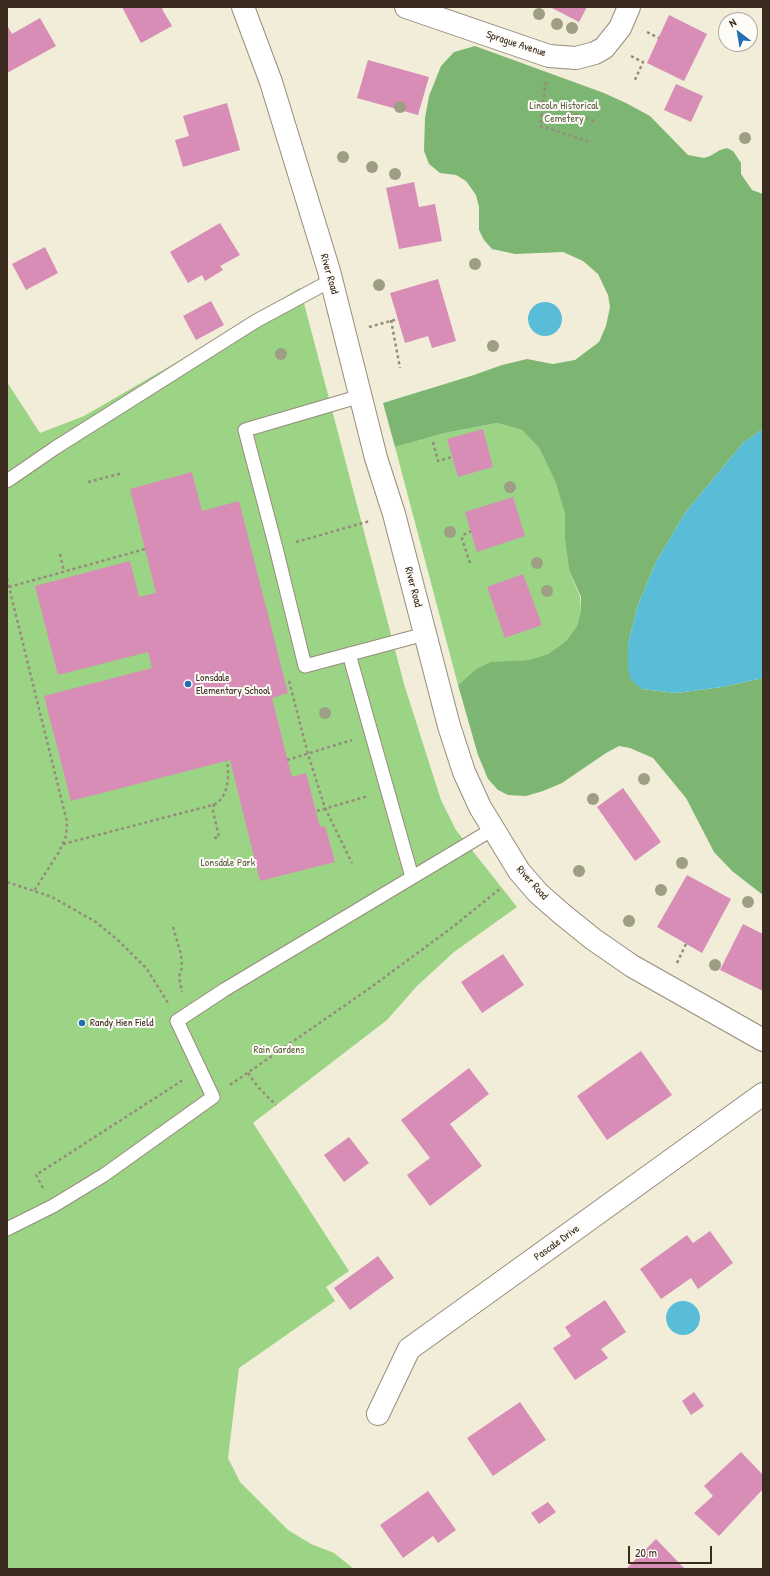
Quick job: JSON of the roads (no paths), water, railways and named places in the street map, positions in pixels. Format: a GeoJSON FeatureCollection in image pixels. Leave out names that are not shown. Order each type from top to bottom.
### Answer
{"type":"FeatureCollection","features":[{"type":"Feature","properties":{"kind":"main road","name":"River Road"},"geometry":{"type":"LineString","coordinates":[[243,7],[271,82],[332,280],[376,458],[394,514],[449,726],[464,772],[480,807],[492,829],[520,871],[538,892],[562,914],[593,939],[628,963],[763,1040]]}},
{"type":"Feature","properties":{"kind":"main road","name":"Sprague Avenue"},"geometry":{"type":"LineString","coordinates":[[406,7],[549,56],[576,58],[595,53],[604,48],[620,28],[629,7]]}},
{"type":"Feature","properties":{"kind":"main road","name":"Pascale Drive"},"geometry":{"type":"LineString","coordinates":[[378,1414],[409,1349],[763,1094]]}},
{"type":"Feature","properties":{"kind":"lane"},"geometry":{"type":"LineString","coordinates":[[7,481],[55,448],[256,321],[332,280]]}},
{"type":"Feature","properties":{"kind":"lane"},"geometry":{"type":"LineString","coordinates":[[361,396],[244,430],[276,548],[305,666],[425,634]]}},
{"type":"Feature","properties":{"kind":"lane"},"geometry":{"type":"LineString","coordinates":[[348,654],[412,877]]}},
{"type":"Feature","properties":{"kind":"lane"},"geometry":{"type":"LineString","coordinates":[[7,1229],[53,1206],[104,1175],[214,1097],[177,1021],[224,990],[492,829]]}},
{"type":"Feature","properties":{"kind":"water"},"geometry":{"type":"Polygon","coordinates":[[[545,302],[557,307],[562,319],[557,331],[545,336],[533,331],[528,319],[533,307],[545,302]]]}},
{"type":"Feature","properties":{"kind":"water"},"geometry":{"type":"Polygon","coordinates":[[[763,429],[763,678],[722,687],[676,693],[642,689],[631,680],[628,668],[628,644],[638,605],[656,562],[685,513],[743,443],[763,429]]]}},
{"type":"Feature","properties":{"kind":"water"},"geometry":{"type":"Polygon","coordinates":[[[680,1301],[686,1301],[690,1302],[697,1308],[700,1318],[699,1325],[693,1332],[686,1335],[680,1335],[676,1334],[669,1328],[666,1321],[666,1315],[667,1311],[673,1304],[680,1301]]]}},
{"type":"Feature","properties":{"kind":"place","name":"Lonsdale Elementary School"},"geometry":{"type":"Point","coordinates":[188,684]}},
{"type":"Feature","properties":{"kind":"place","name":"Randy Hien Field"},"geometry":{"type":"Point","coordinates":[82,1023]}},
{"type":"Feature","properties":{"kind":"park label","name":"Lincoln Historical Cemetery"},"geometry":{"type":"Point","coordinates":[564,112]}},
{"type":"Feature","properties":{"kind":"park label","name":"Lonsdale Park"},"geometry":{"type":"Point","coordinates":[228,863]}},
{"type":"Feature","properties":{"kind":"park label","name":"Rain Gardens"},"geometry":{"type":"Point","coordinates":[279,1050]}}]}
